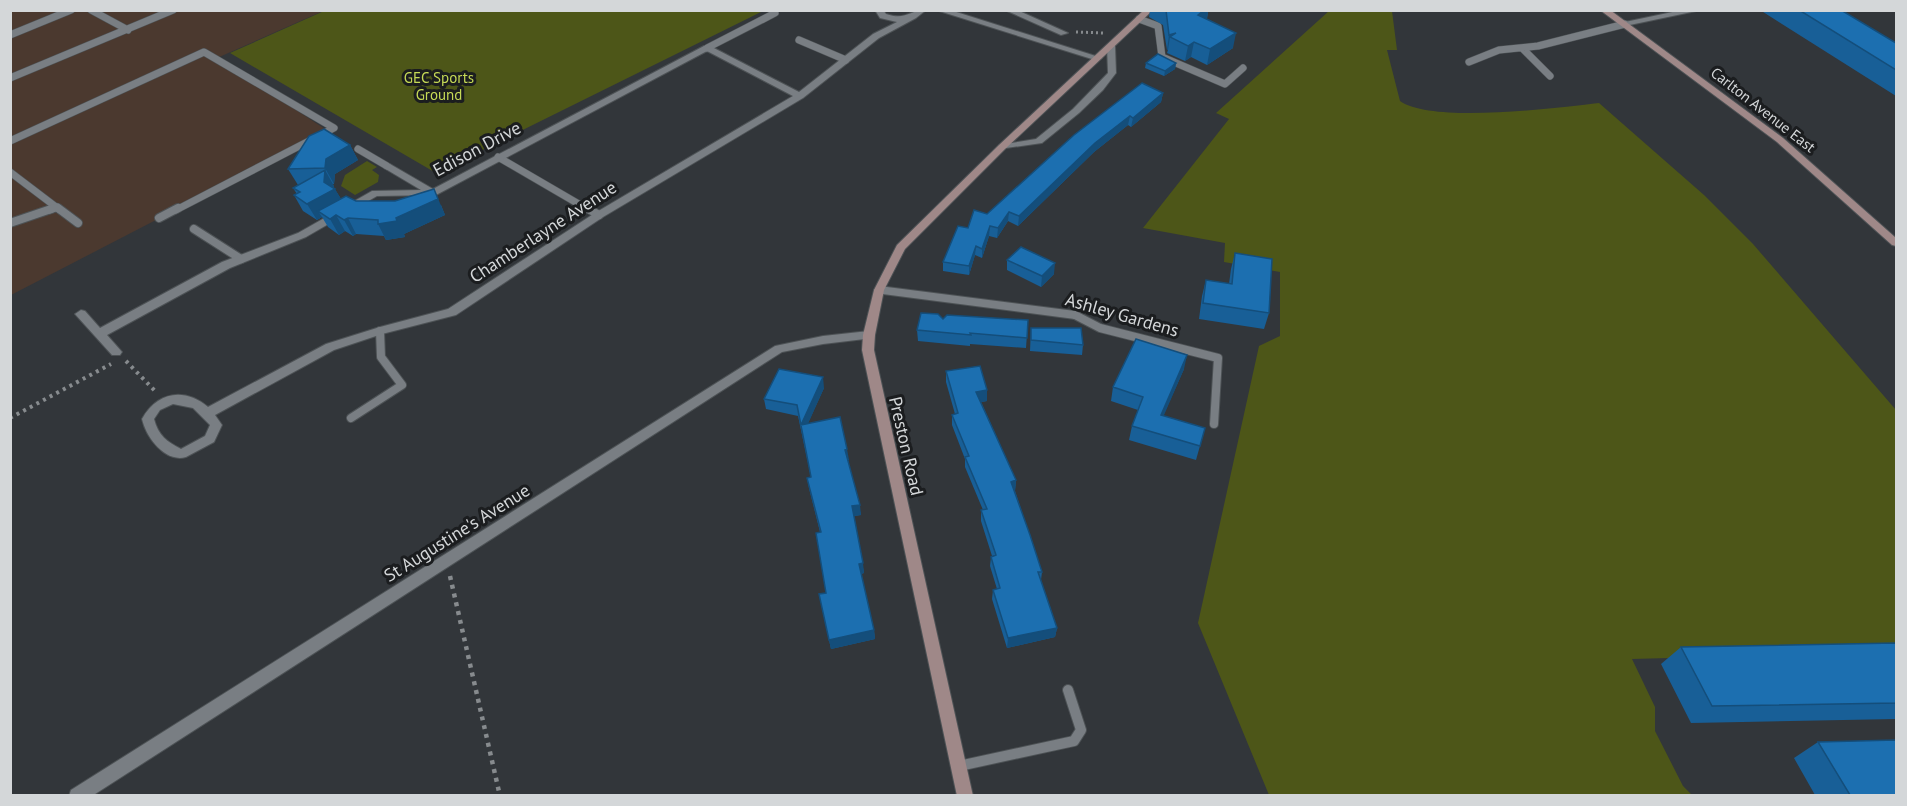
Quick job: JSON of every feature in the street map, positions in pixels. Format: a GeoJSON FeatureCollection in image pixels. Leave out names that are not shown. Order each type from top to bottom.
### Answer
{"type":"FeatureCollection","features":[{"type":"Feature","properties":{"kind":"street"},"geometry":{"type":"LineString","coordinates":[[940,10],[1098,58]]}},
{"type":"Feature","properties":{"kind":"street"},"geometry":{"type":"LineString","coordinates":[[1009,10],[1064,33]]}},
{"type":"Feature","properties":{"kind":"street","name":"Preston Road"},"geometry":{"type":"LineString","coordinates":[[965,795],[876,397],[868,350],[868,335],[879,290],[901,246],[1002,147],[1149,10]]}},
{"type":"Feature","properties":{"kind":"street","name":"Carlton Avenue East"},"geometry":{"type":"LineString","coordinates":[[1604,10],[1780,140],[1896,243]]}},
{"type":"Feature","properties":{"kind":"street"},"geometry":{"type":"LineString","coordinates":[[1625,24],[1696,10]]}},
{"type":"Feature","properties":{"kind":"street"},"geometry":{"type":"LineString","coordinates":[[876,36],[881,13],[893,20],[916,15],[951,14]]}},
{"type":"Feature","properties":{"kind":"street","name":"Chamberlayne Avenue"},"geometry":{"type":"LineString","coordinates":[[208,413],[330,347],[452,312],[599,215],[800,96],[876,36],[916,15]]}},
{"type":"Feature","properties":{"kind":"street"},"geometry":{"type":"LineString","coordinates":[[1002,147],[1039,141],[1092,96],[1112,73],[1111,46]]}},
{"type":"Feature","properties":{"kind":"street"},"geometry":{"type":"LineString","coordinates":[[708,48],[800,96]]}},
{"type":"Feature","properties":{"kind":"street","name":"Edison Drive"},"geometry":{"type":"LineString","coordinates":[[99,334],[241,259],[302,235],[375,193],[433,193],[708,48]]}},
{"type":"Feature","properties":{"kind":"street"},"geometry":{"type":"LineString","coordinates":[[387,166],[433,193]]}},
{"type":"Feature","properties":{"kind":"street","name":"Ashley Gardens"},"geometry":{"type":"LineString","coordinates":[[879,290],[1075,315]]}},
{"type":"Feature","properties":{"kind":"street"},"geometry":{"type":"LineString","coordinates":[[81,314],[120,355]]}},
{"type":"Feature","properties":{"kind":"street","name":"St Augustine's Avenue"},"geometry":{"type":"LineString","coordinates":[[77,795],[779,349],[823,340],[868,335]]}},
{"type":"Feature","properties":{"kind":"street"},"geometry":{"type":"LineString","coordinates":[[172,399],[198,404],[208,413],[216,424],[210,439],[182,454],[168,450],[154,438],[149,427],[148,419],[156,407],[172,399]]}},
{"type":"Feature","properties":{"kind":"lane"},"geometry":{"type":"LineString","coordinates":[[10,35],[71,10]]}},
{"type":"Feature","properties":{"kind":"lane"},"geometry":{"type":"LineString","coordinates":[[91,10],[128,30]]}},
{"type":"Feature","properties":{"kind":"lane"},"geometry":{"type":"LineString","coordinates":[[10,78],[173,10]]}},
{"type":"Feature","properties":{"kind":"lane"},"geometry":{"type":"LineString","coordinates":[[708,48],[775,13]]}},
{"type":"Feature","properties":{"kind":"lane"},"geometry":{"type":"LineString","coordinates":[[1139,19],[1158,26],[1162,57],[1226,84],[1243,68]]}},
{"type":"Feature","properties":{"kind":"lane"},"geometry":{"type":"LineString","coordinates":[[1469,62],[1499,50],[1538,46],[1625,24]]}},
{"type":"Feature","properties":{"kind":"lane"},"geometry":{"type":"LineString","coordinates":[[799,40],[846,60]]}},
{"type":"Feature","properties":{"kind":"lane"},"geometry":{"type":"LineString","coordinates":[[1522,48],[1550,76]]}},
{"type":"Feature","properties":{"kind":"lane"},"geometry":{"type":"LineString","coordinates":[[10,141],[204,52],[334,128],[159,218]]}},
{"type":"Feature","properties":{"kind":"lane"},"geometry":{"type":"LineString","coordinates":[[358,149],[387,166]]}},
{"type":"Feature","properties":{"kind":"lane"},"geometry":{"type":"LineString","coordinates":[[498,157],[599,215]]}},
{"type":"Feature","properties":{"kind":"lane"},"geometry":{"type":"LineString","coordinates":[[10,172],[78,223]]}},
{"type":"Feature","properties":{"kind":"lane"},"geometry":{"type":"LineString","coordinates":[[10,223],[57,207]]}},
{"type":"Feature","properties":{"kind":"lane"},"geometry":{"type":"LineString","coordinates":[[194,229],[241,259]]}},
{"type":"Feature","properties":{"kind":"lane","name":"Ashley Gardens"},"geometry":{"type":"LineString","coordinates":[[1075,315],[1100,328],[1218,358],[1214,424]]}},
{"type":"Feature","properties":{"kind":"lane"},"geometry":{"type":"LineString","coordinates":[[351,418],[402,385],[381,357],[380,331]]}},
{"type":"Feature","properties":{"kind":"lane"},"geometry":{"type":"LineString","coordinates":[[959,766],[1074,741],[1081,730],[1068,690]]}},
{"type":"Feature","properties":{"kind":"path"},"geometry":{"type":"LineString","coordinates":[[1064,33],[1100,32],[1119,39]]}},
{"type":"Feature","properties":{"kind":"path"},"geometry":{"type":"LineString","coordinates":[[10,418],[120,355],[165,402]]}},
{"type":"Feature","properties":{"kind":"path"},"geometry":{"type":"LineString","coordinates":[[446,561],[500,795]]}},
{"type":"Feature","properties":{"kind":"shaded area"},"geometry":{"type":"Polygon","coordinates":[[[11,11],[323,11],[217,58],[328,131],[11,295],[11,11]]]}},
{"type":"Feature","properties":{"kind":"green space","name":"GEC Sports Ground"},"geometry":{"type":"Polygon","coordinates":[[[324,11],[763,11],[436,173],[230,53],[324,11]]]}},
{"type":"Feature","properties":{"kind":"green space"},"geometry":{"type":"Polygon","coordinates":[[[1329,11],[1392,11],[1397,50],[1387,50],[1400,101],[1416,108],[1466,113],[1599,103],[1704,195],[1753,244],[1896,410],[1896,652],[1632,659],[1655,707],[1655,731],[1683,786],[1692,795],[1269,795],[1198,623],[1259,346],[1280,336],[1280,272],[1224,262],[1225,243],[1143,228],[1229,119],[1216,113],[1329,11]]]}},
{"type":"Feature","properties":{"kind":"green space"},"geometry":{"type":"Polygon","coordinates":[[[367,161],[377,167],[372,170],[379,175],[378,182],[355,195],[341,186],[345,175],[367,161]]]}},
{"type":"Feature","properties":{"kind":"building"},"geometry":{"type":"Polygon","coordinates":[[[1166,10],[1204,10],[1198,15],[1236,33],[1210,49],[1194,42],[1188,46],[1170,37],[1176,33],[1169,35],[1166,10]]]}},
{"type":"Feature","properties":{"kind":"building"},"geometry":{"type":"Polygon","coordinates":[[[1799,10],[1841,10],[1896,43],[1896,70],[1799,10]]]}},
{"type":"Feature","properties":{"kind":"building"},"geometry":{"type":"Polygon","coordinates":[[[1158,54],[1176,63],[1165,71],[1146,63],[1158,54]]]}},
{"type":"Feature","properties":{"kind":"building"},"geometry":{"type":"Polygon","coordinates":[[[1142,83],[1163,93],[1133,118],[1130,116],[1095,143],[1019,216],[1009,212],[998,228],[990,226],[982,249],[976,246],[969,266],[943,262],[958,226],[968,228],[974,210],[987,214],[1074,135],[1142,83]]]}},
{"type":"Feature","properties":{"kind":"building"},"geometry":{"type":"Polygon","coordinates":[[[324,129],[350,145],[326,159],[325,168],[288,169],[309,136],[324,129]]]}},
{"type":"Feature","properties":{"kind":"building"},"geometry":{"type":"Polygon","coordinates":[[[325,170],[324,182],[335,189],[307,204],[294,195],[300,192],[293,188],[325,170]]]}},
{"type":"Feature","properties":{"kind":"building"},"geometry":{"type":"Polygon","coordinates":[[[434,189],[438,199],[396,218],[397,221],[378,224],[378,220],[348,218],[344,220],[336,215],[330,219],[318,211],[346,196],[356,201],[395,201],[434,189]]]}},
{"type":"Feature","properties":{"kind":"building"},"geometry":{"type":"Polygon","coordinates":[[[1021,247],[1055,263],[1042,276],[1007,260],[1021,247]]]}},
{"type":"Feature","properties":{"kind":"building"},"geometry":{"type":"Polygon","coordinates":[[[1235,253],[1272,259],[1269,313],[1203,303],[1206,280],[1232,284],[1235,253]]]}},
{"type":"Feature","properties":{"kind":"building"},"geometry":{"type":"Polygon","coordinates":[[[921,313],[938,314],[943,319],[947,315],[1028,320],[1027,338],[917,330],[921,313]]]}},
{"type":"Feature","properties":{"kind":"building"},"geometry":{"type":"Polygon","coordinates":[[[1031,328],[1081,328],[1083,345],[1031,340],[1031,328]]]}},
{"type":"Feature","properties":{"kind":"building"},"geometry":{"type":"Polygon","coordinates":[[[1136,339],[1187,355],[1161,415],[1205,428],[1200,446],[1132,426],[1143,397],[1113,387],[1136,339]]]}},
{"type":"Feature","properties":{"kind":"building"},"geometry":{"type":"Polygon","coordinates":[[[980,366],[987,390],[976,392],[1016,480],[1011,482],[1042,572],[1038,572],[1057,628],[1008,638],[993,590],[1000,588],[991,557],[996,555],[981,510],[987,509],[965,457],[969,456],[952,415],[958,413],[946,371],[980,366]]]}},
{"type":"Feature","properties":{"kind":"building"},"geometry":{"type":"Polygon","coordinates":[[[779,369],[823,377],[801,425],[840,417],[847,449],[845,450],[860,505],[852,506],[863,563],[859,564],[874,630],[829,640],[819,594],[826,593],[816,533],[821,532],[807,478],[811,477],[797,405],[764,399],[779,369]]]}},
{"type":"Feature","properties":{"kind":"building"},"geometry":{"type":"Polygon","coordinates":[[[1896,643],[1896,703],[1712,706],[1681,647],[1896,643]]]}},
{"type":"Feature","properties":{"kind":"building"},"geometry":{"type":"Polygon","coordinates":[[[1896,740],[1896,795],[1850,795],[1818,742],[1896,740]]]}}]}
